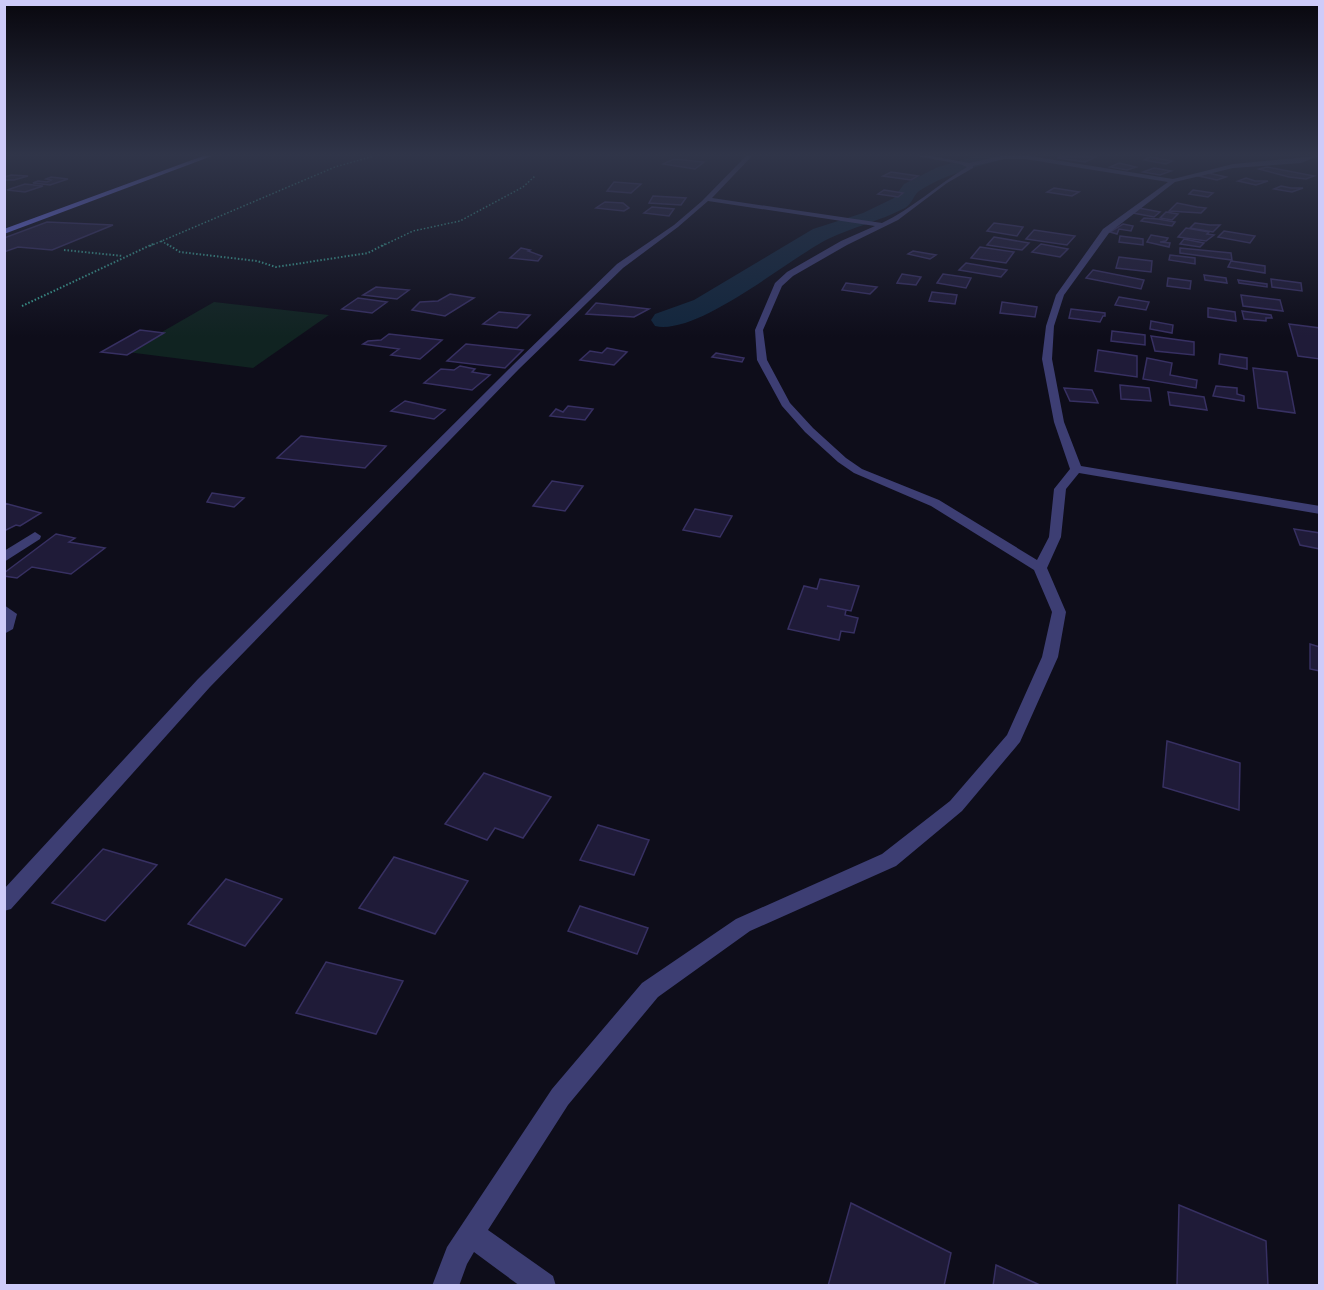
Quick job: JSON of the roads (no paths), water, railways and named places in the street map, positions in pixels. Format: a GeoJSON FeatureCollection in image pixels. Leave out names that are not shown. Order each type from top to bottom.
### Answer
{"type":"FeatureCollection","features":[{"type":"Feature","properties":{"kind":"street"},"geometry":{"type":"LineString","coordinates":[[4,232],[47,216]]}},
{"type":"Feature","properties":{"kind":"street"},"geometry":{"type":"LineString","coordinates":[[4,903],[204,683],[516,367],[620,266],[687,216]]}},
{"type":"Feature","properties":{"kind":"street"},"geometry":{"type":"LineString","coordinates":[[819,216],[883,226]]}},
{"type":"Feature","properties":{"kind":"street"},"geometry":{"type":"LineString","coordinates":[[445,1286],[456,1256],[560,1096],[650,990],[743,926],[889,860],[957,806],[1014,738],[1050,657],[1059,612],[1040,568],[936,503],[858,471],[842,460],[809,430],[786,404],[762,360],[759,330],[778,285],[804,264],[900,216]]}},
{"type":"Feature","properties":{"kind":"street"},"geometry":{"type":"LineString","coordinates":[[1076,469],[1059,422],[1047,359],[1050,326],[1060,295],[1106,231],[1123,216]]}},
{"type":"Feature","properties":{"kind":"street"},"geometry":{"type":"LineString","coordinates":[[1076,469],[1320,510]]}},
{"type":"Feature","properties":{"kind":"street"},"geometry":{"type":"LineString","coordinates":[[1040,568],[1055,537],[1060,489],[1076,469]]}},
{"type":"Feature","properties":{"kind":"street"},"geometry":{"type":"LineString","coordinates":[[4,558],[35,536]]}},
{"type":"Feature","properties":{"kind":"street"},"geometry":{"type":"LineString","coordinates":[[4,609],[10,614],[8,626],[4,629]]}},
{"type":"Feature","properties":{"kind":"street"},"geometry":{"type":"LineString","coordinates":[[471,1233],[543,1286]]}},
{"type":"Feature","properties":{"kind":"waterway"},"geometry":{"type":"LineString","coordinates":[[665,320],[703,306],[821,234],[872,216]]}}]}
